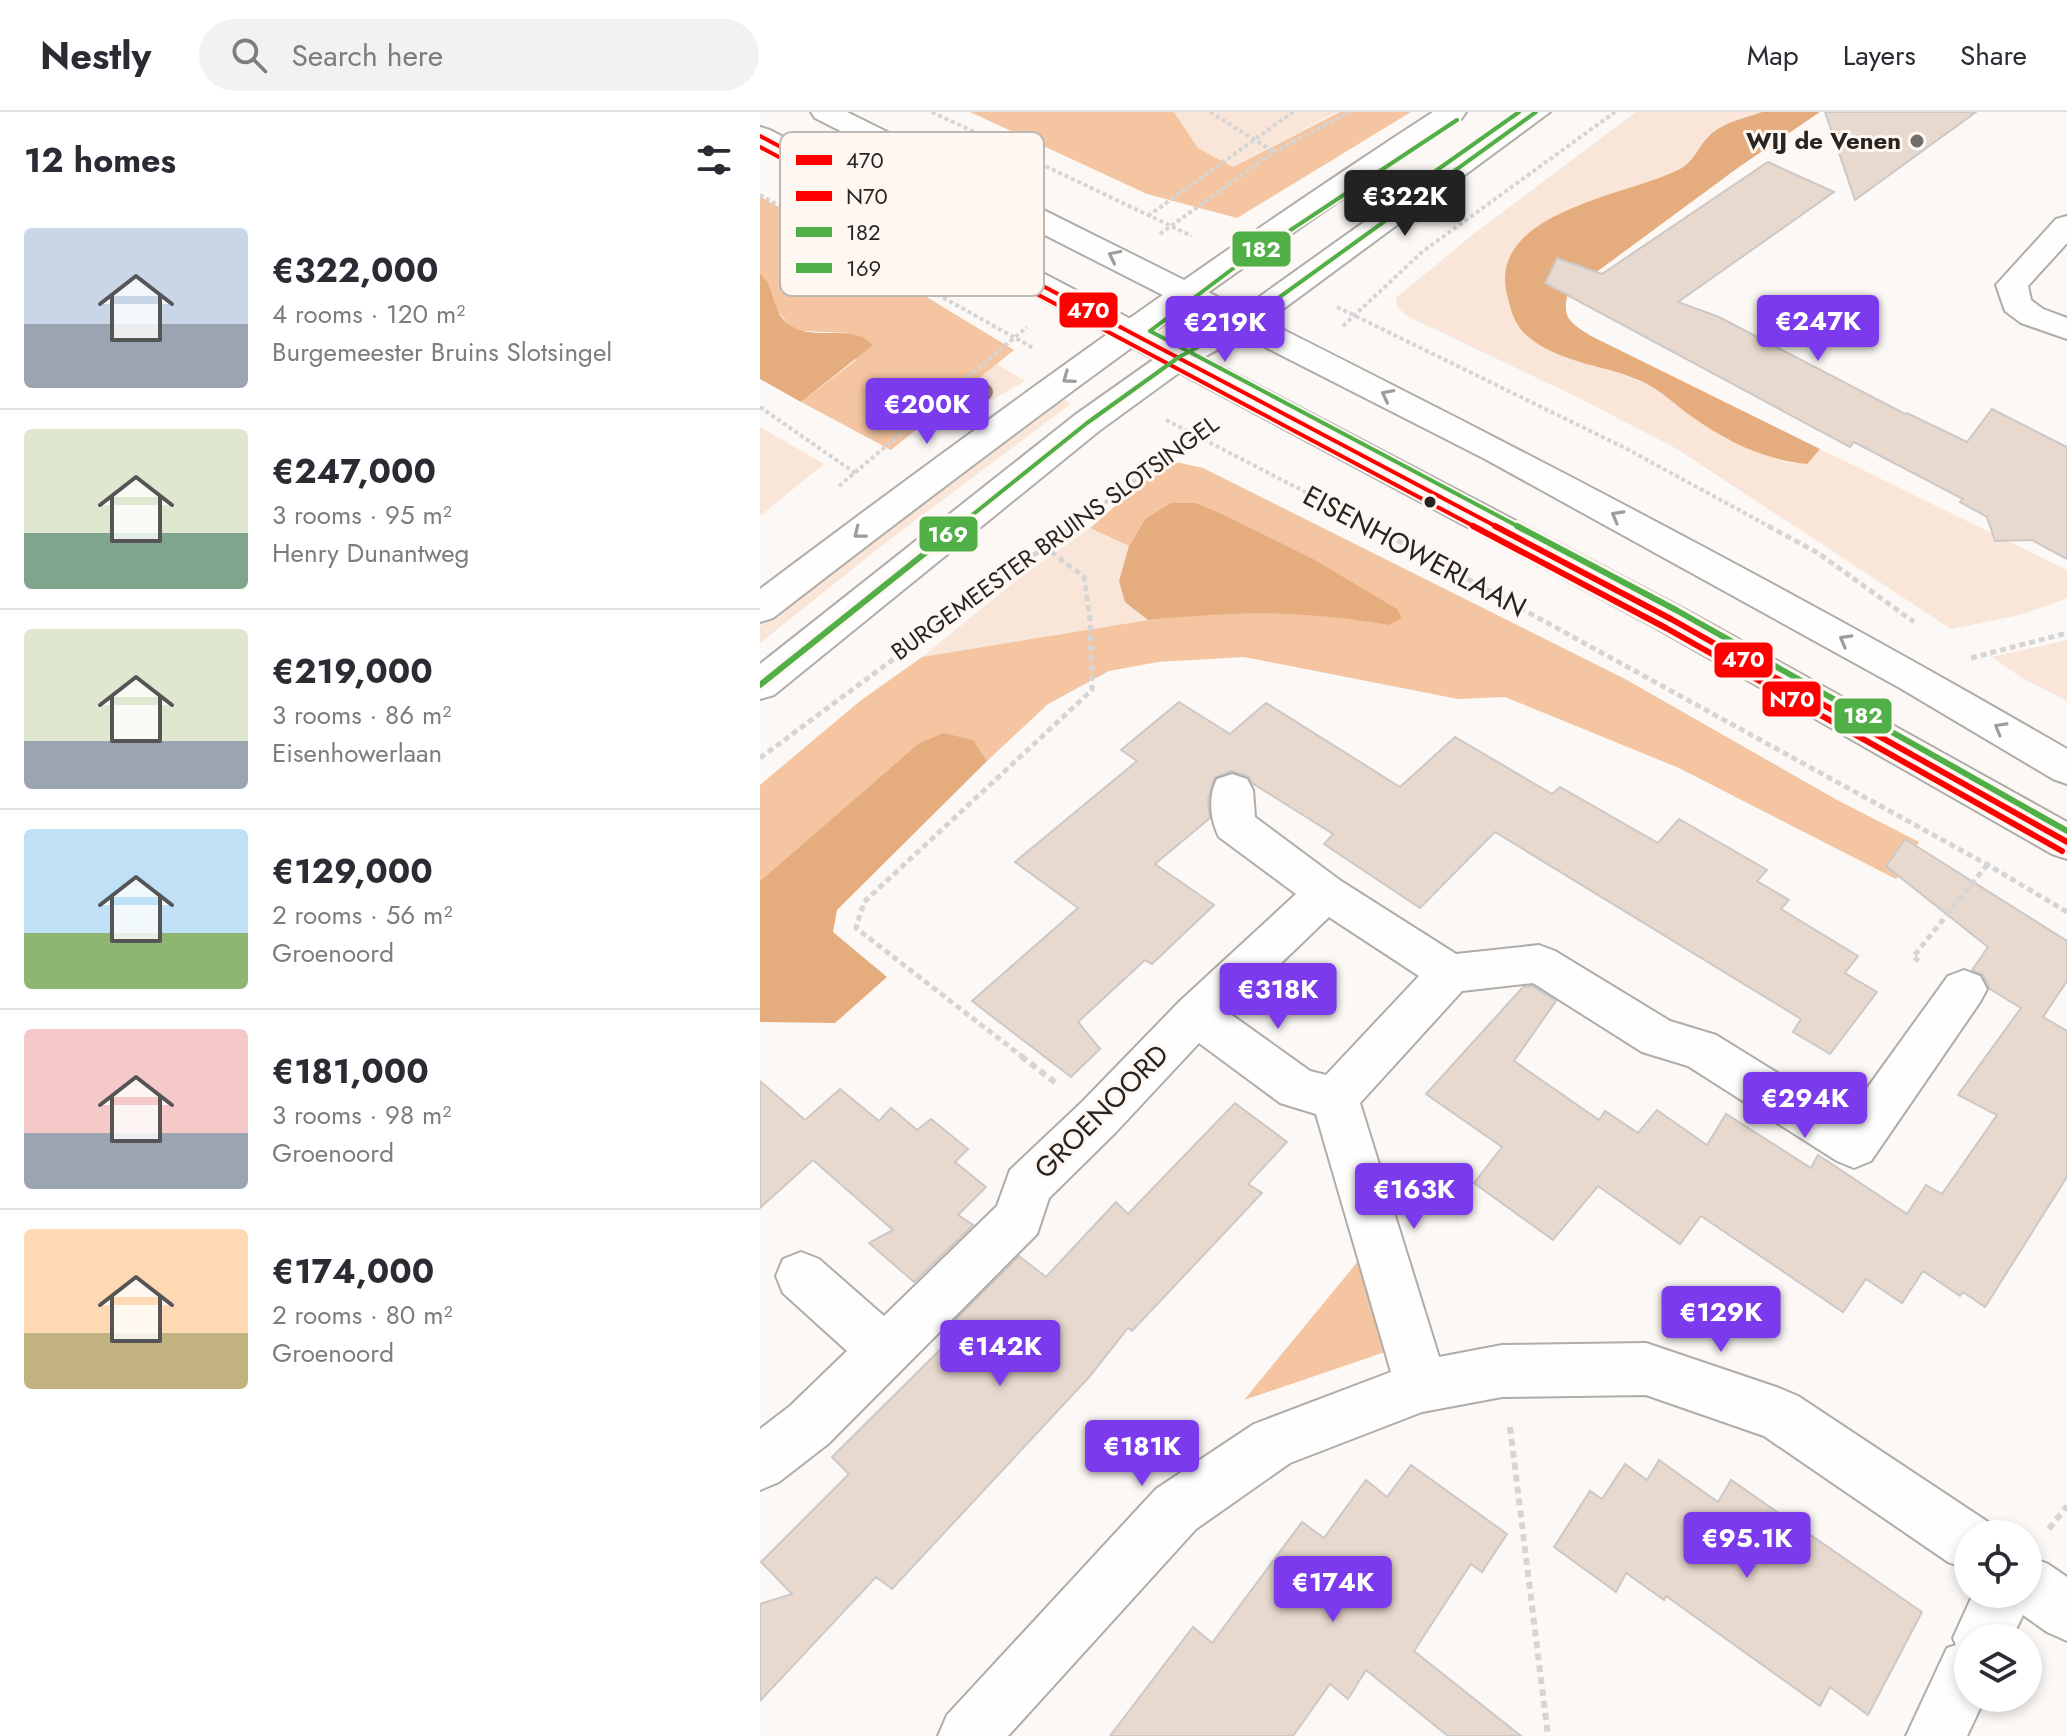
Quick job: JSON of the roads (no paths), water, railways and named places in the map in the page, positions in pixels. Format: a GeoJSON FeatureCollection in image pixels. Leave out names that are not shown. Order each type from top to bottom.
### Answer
{"type":"FeatureCollection","features":[{"type":"Feature","properties":{"kind":"main road"},"geometry":{"type":"LineString","coordinates":[[825,112],[865,132]]}},
{"type":"Feature","properties":{"kind":"main road"},"geometry":{"type":"LineString","coordinates":[[760,609],[1184,291],[1452,112]]}},
{"type":"Feature","properties":{"kind":"main road"},"geometry":{"type":"LineString","coordinates":[[760,685],[1123,396],[1179,357],[1245,322],[1536,112]]}},
{"type":"Feature","properties":{"kind":"main road"},"geometry":{"type":"LineString","coordinates":[[760,136],[780,147]]}},
{"type":"Feature","properties":{"kind":"main road"},"geometry":{"type":"LineString","coordinates":[[1044,222],[1497,451],[1886,663],[2067,768]]}},
{"type":"Feature","properties":{"kind":"main road"},"geometry":{"type":"LineString","coordinates":[[2067,225],[2012,285],[2016,304],[2032,316],[2067,329]]}},
{"type":"Feature","properties":{"kind":"main road"},"geometry":{"type":"LineString","coordinates":[[1044,287],[1671,619],[2067,842]]}},
{"type":"Feature","properties":{"kind":"main road"},"geometry":{"type":"LineString","coordinates":[[1232,790],[1234,825],[1326,893],[1450,973],[1539,964],[1658,1038],[1700,1049],[1854,1146],[1964,989]]}},
{"type":"Feature","properties":{"kind":"main road","name":"GROENOORD"},"geometry":{"type":"LineString","coordinates":[[760,1463],[809,1425],[1019,1218],[1027,1186],[1099,1117],[1196,1015],[1326,893]]}},
{"type":"Feature","properties":{"kind":"main road"},"geometry":{"type":"LineString","coordinates":[[1335,1098],[1450,973]]}},
{"type":"Feature","properties":{"kind":"main road"},"geometry":{"type":"LineString","coordinates":[[1196,1015],[1297,1088],[1335,1098]]}},
{"type":"Feature","properties":{"kind":"main road"},"geometry":{"type":"LineString","coordinates":[[1335,1098],[1422,1386]]}},
{"type":"Feature","properties":{"kind":"main road"},"geometry":{"type":"LineString","coordinates":[[801,1276],[885,1351]]}},
{"type":"Feature","properties":{"kind":"main road"},"geometry":{"type":"LineString","coordinates":[[968,1736],[1176,1509],[1273,1443],[1422,1386],[1502,1371],[1646,1369],[1779,1415],[1954,1533]]}},
{"type":"Feature","properties":{"kind":"main road"},"geometry":{"type":"LineString","coordinates":[[2042,1594],[2067,1612]]}},
{"type":"Feature","properties":{"kind":"main road"},"geometry":{"type":"LineString","coordinates":[[1936,1736],[1954,1698]]}},
{"type":"Feature","properties":{"kind":"place","name":"WIJ de Venen"},"geometry":{"type":"Point","coordinates":[1917,141]}}]}
